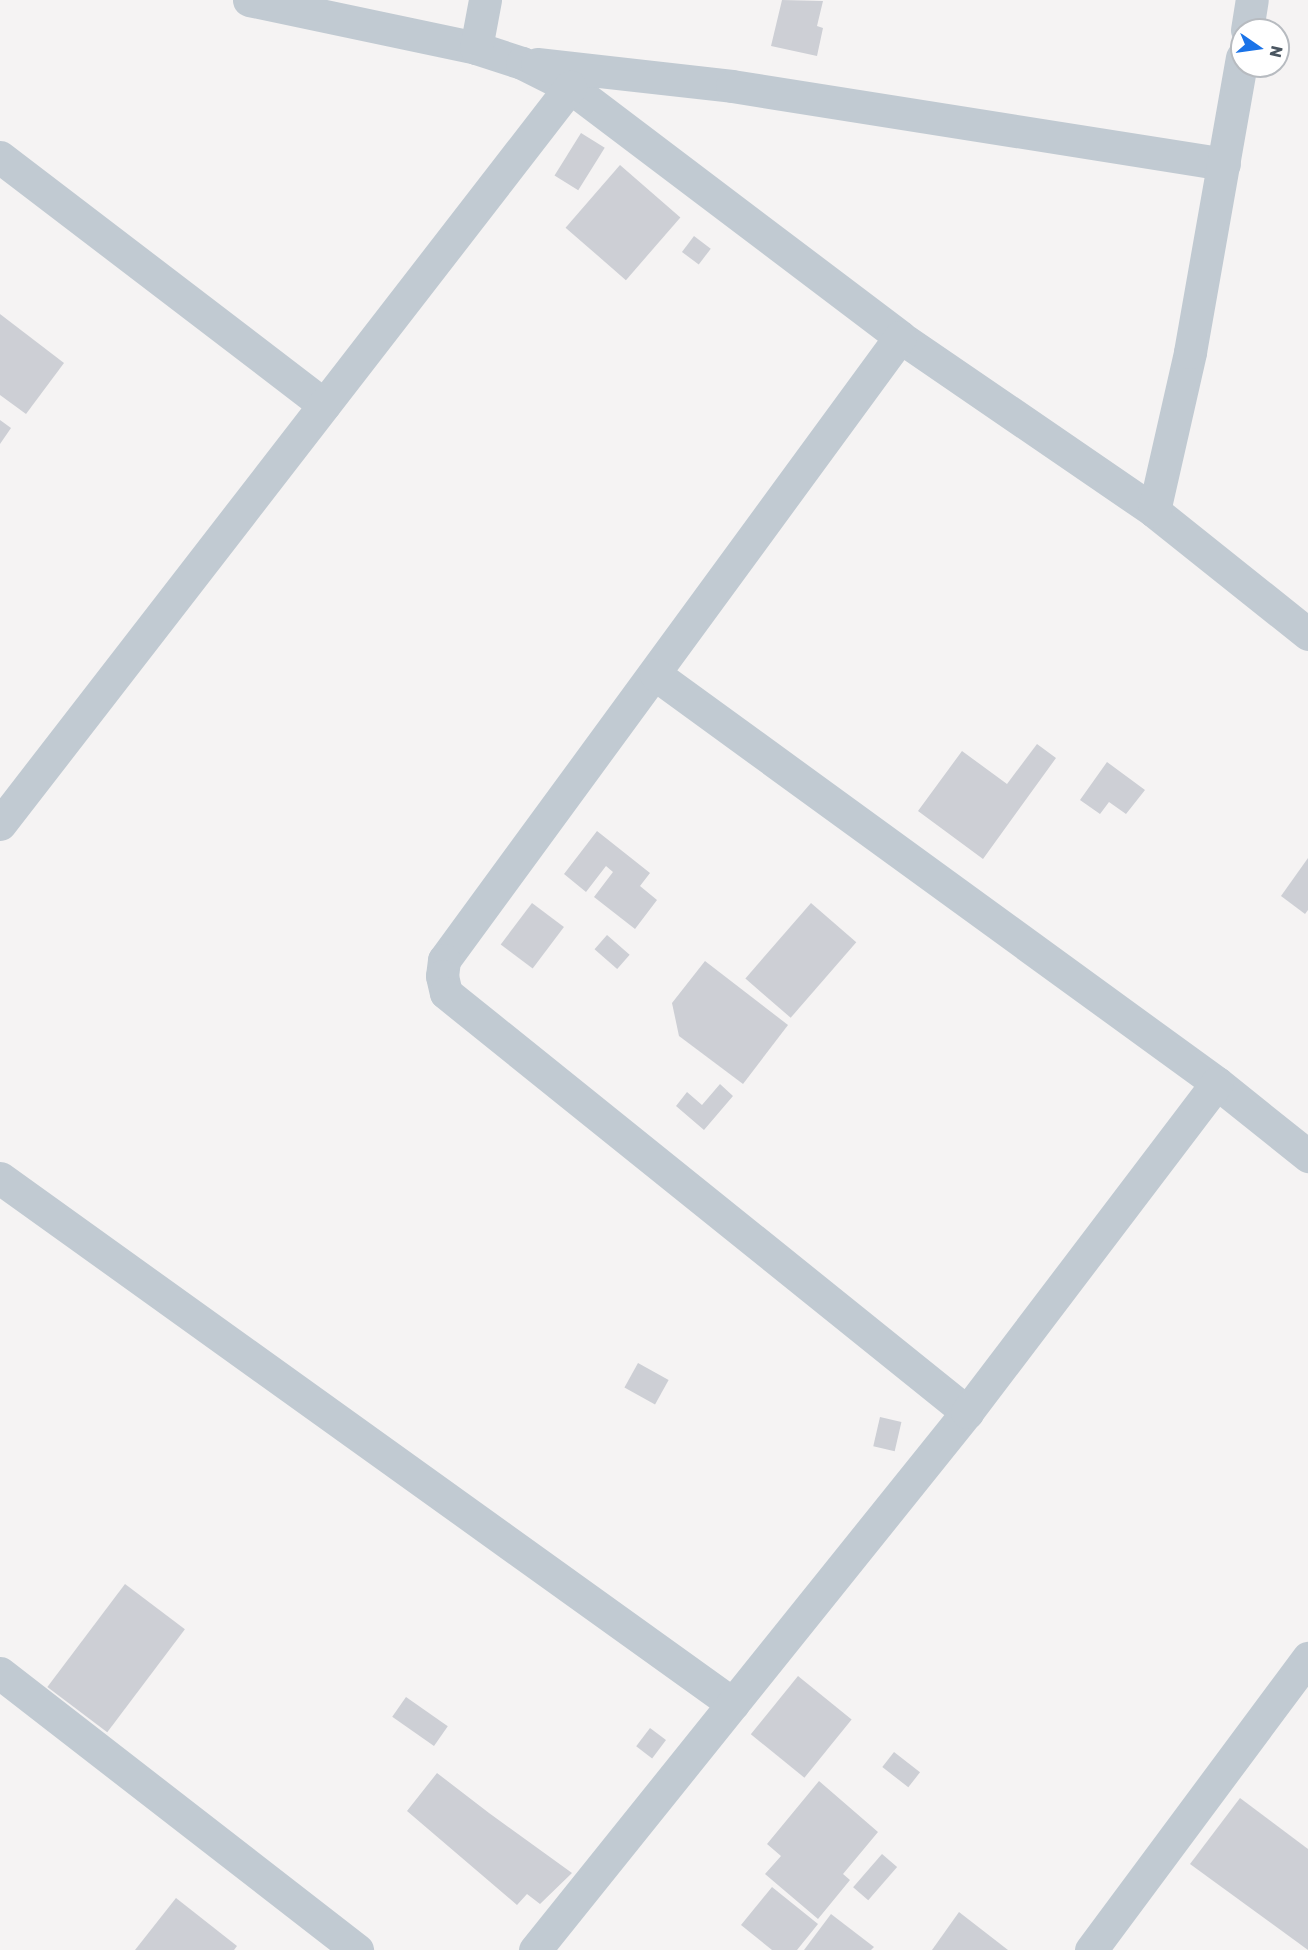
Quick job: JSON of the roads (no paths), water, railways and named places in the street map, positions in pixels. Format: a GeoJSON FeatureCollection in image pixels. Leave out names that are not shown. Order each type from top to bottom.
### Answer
{"type":"FeatureCollection","features":[{"type":"Feature","properties":{"kind":"street"},"geometry":{"type":"LineString","coordinates":[[249,0],[476,48],[522,63],[570,87],[900,337],[1154,511],[1308,634]]}},
{"type":"Feature","properties":{"kind":"street"},"geometry":{"type":"LineString","coordinates":[[476,48],[484,0]]}},
{"type":"Feature","properties":{"kind":"street"},"geometry":{"type":"LineString","coordinates":[[1249,18],[1252,0]]}},
{"type":"Feature","properties":{"kind":"street"},"geometry":{"type":"LineString","coordinates":[[522,63],[732,86],[1224,164]]}},
{"type":"Feature","properties":{"kind":"street"},"geometry":{"type":"LineString","coordinates":[[1154,511],[1190,352],[1239,78]]}},
{"type":"Feature","properties":{"kind":"street"},"geometry":{"type":"LineString","coordinates":[[0,824],[570,87]]}},
{"type":"Feature","properties":{"kind":"street"},"geometry":{"type":"LineString","coordinates":[[0,157],[324,405]]}},
{"type":"Feature","properties":{"kind":"street"},"geometry":{"type":"LineString","coordinates":[[900,337],[656,675],[444,960],[442,976],[446,993],[967,1412]]}},
{"type":"Feature","properties":{"kind":"street"},"geometry":{"type":"LineString","coordinates":[[656,675],[1217,1083],[1308,1156]]}},
{"type":"Feature","properties":{"kind":"street"},"geometry":{"type":"LineString","coordinates":[[535,1950],[967,1412],[1217,1083]]}},
{"type":"Feature","properties":{"kind":"street"},"geometry":{"type":"LineString","coordinates":[[0,1178],[733,1704]]}},
{"type":"Feature","properties":{"kind":"street"},"geometry":{"type":"LineString","coordinates":[[1091,1950],[1308,1658]]}},
{"type":"Feature","properties":{"kind":"street"},"geometry":{"type":"LineString","coordinates":[[0,1673],[357,1950]]}}]}
